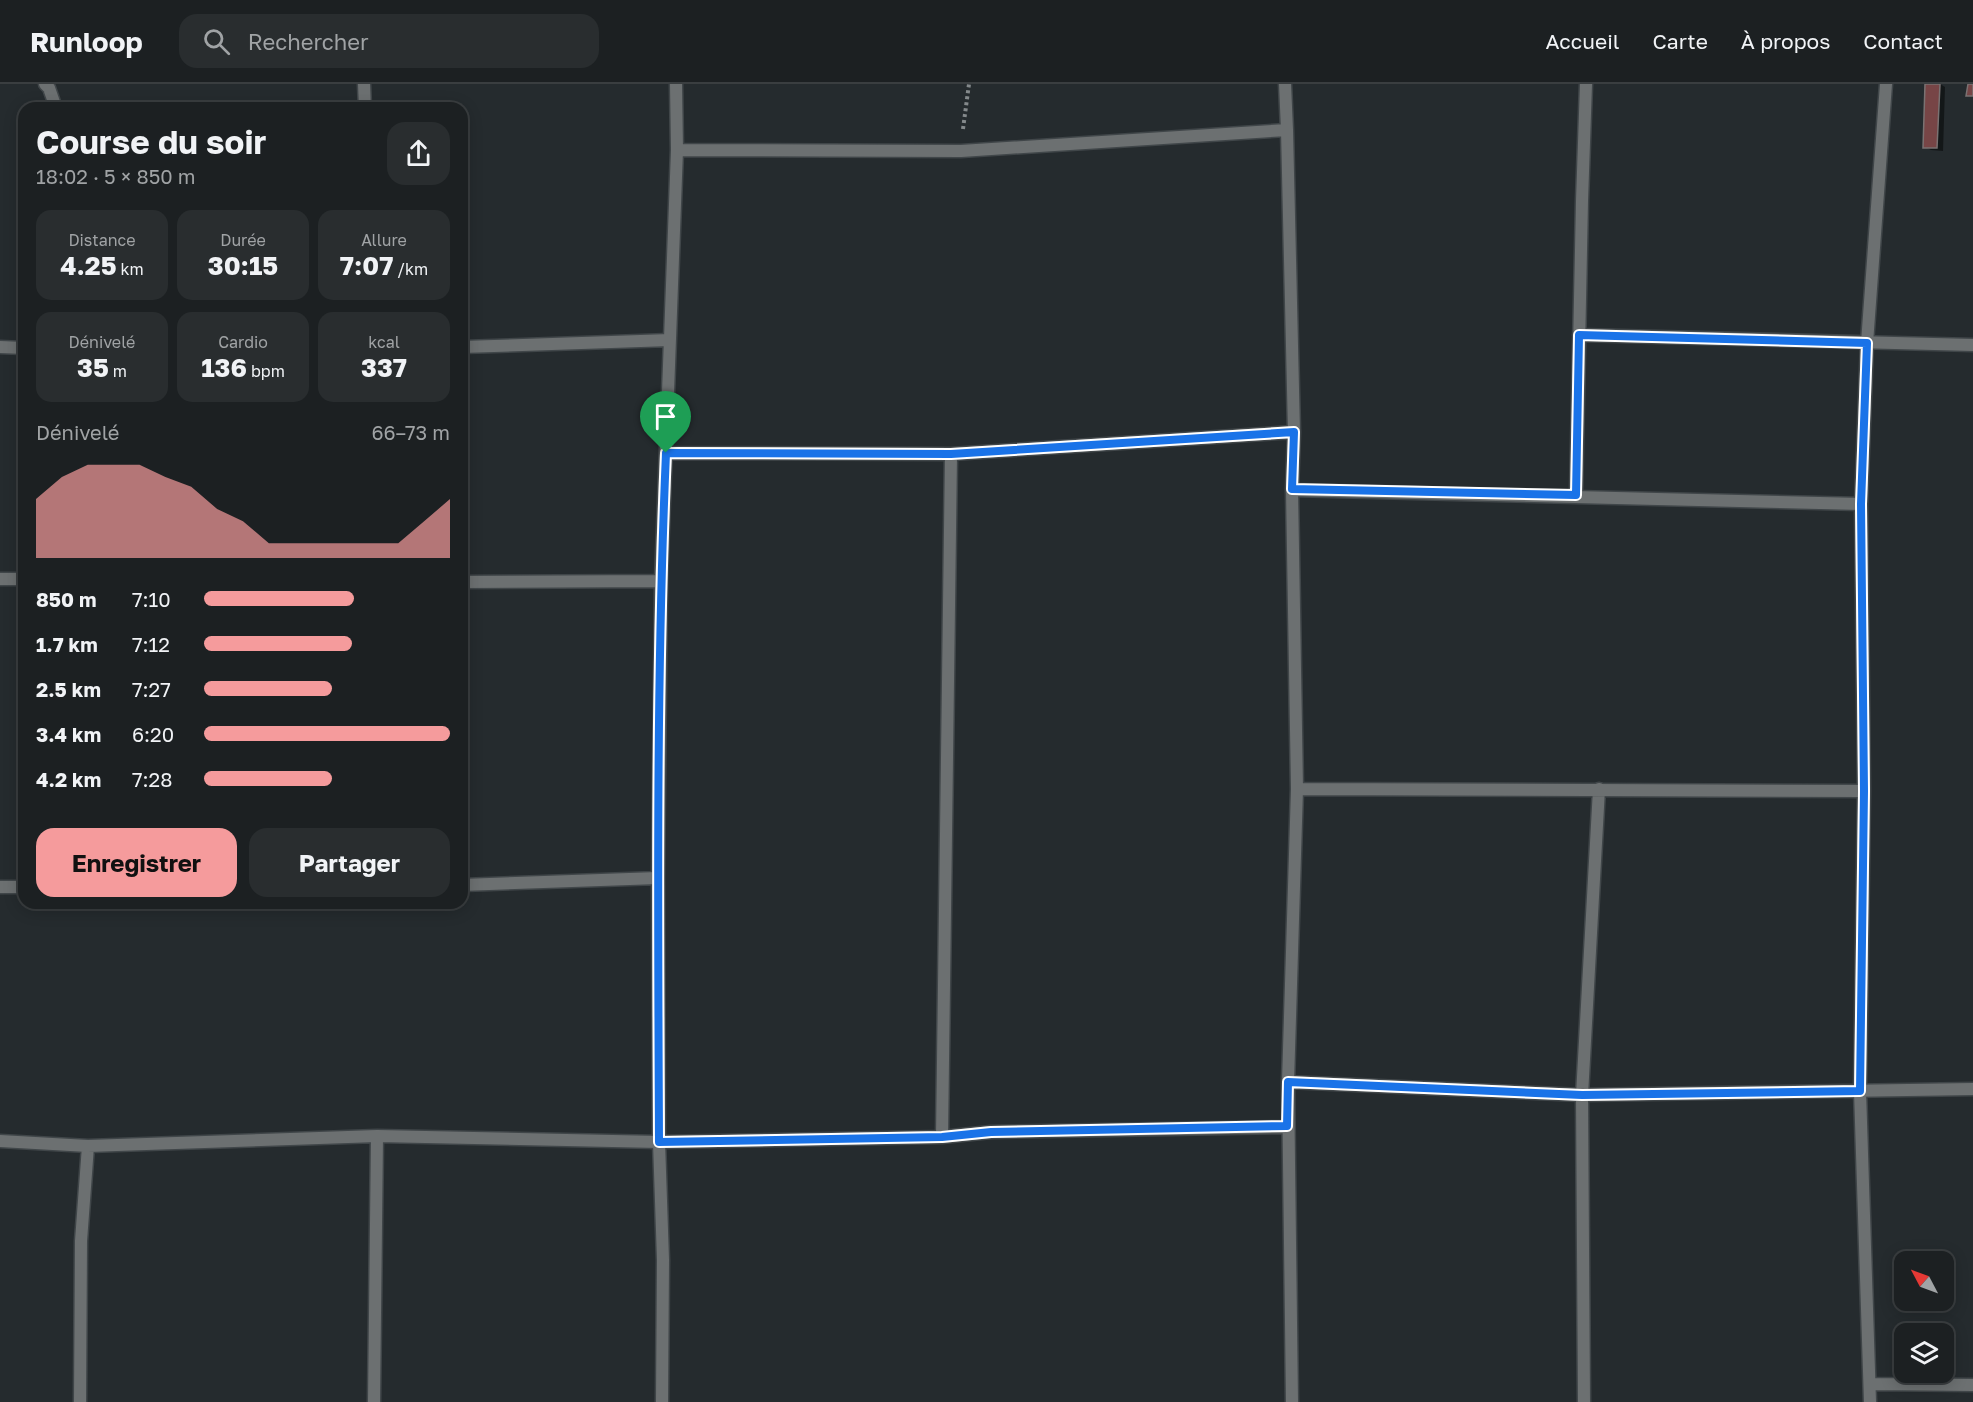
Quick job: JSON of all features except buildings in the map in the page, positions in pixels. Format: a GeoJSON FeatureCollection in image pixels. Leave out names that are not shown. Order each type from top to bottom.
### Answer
{"type":"FeatureCollection","features":[{"type":"Feature","properties":{"kind":"street"},"geometry":{"type":"LineString","coordinates":[[45,84],[49,88],[54,102]]}},
{"type":"Feature","properties":{"kind":"street"},"geometry":{"type":"LineString","coordinates":[[364,84],[365,102]]}},
{"type":"Feature","properties":{"kind":"street"},"geometry":{"type":"LineString","coordinates":[[662,1402],[663,1260],[659,1142],[658,878],[661,581],[676,150],[676,84]]}},
{"type":"Feature","properties":{"kind":"street"},"geometry":{"type":"LineString","coordinates":[[1285,84],[1294,432],[1292,489],[1297,789],[1287,1126],[1292,1402]]}},
{"type":"Feature","properties":{"kind":"street"},"geometry":{"type":"LineString","coordinates":[[1576,495],[1586,84]]}},
{"type":"Feature","properties":{"kind":"street"},"geometry":{"type":"LineString","coordinates":[[1870,1402],[1860,1091],[1864,791],[1861,504],[1867,343],[1886,84]]}},
{"type":"Feature","properties":{"kind":"street"},"geometry":{"type":"LineString","coordinates":[[676,150],[961,151],[1287,129]]}},
{"type":"Feature","properties":{"kind":"street"},"geometry":{"type":"LineString","coordinates":[[1579,335],[1973,345]]}},
{"type":"Feature","properties":{"kind":"street"},"geometry":{"type":"LineString","coordinates":[[468,348],[670,340]]}},
{"type":"Feature","properties":{"kind":"street"},"geometry":{"type":"LineString","coordinates":[[0,346],[18,348]]}},
{"type":"Feature","properties":{"kind":"street"},"geometry":{"type":"LineString","coordinates":[[666,453],[951,454],[1294,432]]}},
{"type":"Feature","properties":{"kind":"street"},"geometry":{"type":"LineString","coordinates":[[942,1137],[951,454]]}},
{"type":"Feature","properties":{"kind":"street"},"geometry":{"type":"LineString","coordinates":[[1292,489],[1861,504]]}},
{"type":"Feature","properties":{"kind":"street"},"geometry":{"type":"LineString","coordinates":[[0,579],[18,579]]}},
{"type":"Feature","properties":{"kind":"street"},"geometry":{"type":"LineString","coordinates":[[468,582],[661,581]]}},
{"type":"Feature","properties":{"kind":"street"},"geometry":{"type":"LineString","coordinates":[[1297,789],[1864,791]]}},
{"type":"Feature","properties":{"kind":"street"},"geometry":{"type":"LineString","coordinates":[[1584,1402],[1582,1095],[1599,789]]}},
{"type":"Feature","properties":{"kind":"street"},"geometry":{"type":"LineString","coordinates":[[468,885],[658,878]]}},
{"type":"Feature","properties":{"kind":"street"},"geometry":{"type":"LineString","coordinates":[[0,887],[18,887]]}},
{"type":"Feature","properties":{"kind":"street"},"geometry":{"type":"LineString","coordinates":[[1288,1082],[1582,1095],[1973,1089]]}},
{"type":"Feature","properties":{"kind":"street"},"geometry":{"type":"LineString","coordinates":[[0,1141],[88,1146],[376,1136],[659,1142],[942,1137],[991,1132],[1287,1126]]}},
{"type":"Feature","properties":{"kind":"street"},"geometry":{"type":"LineString","coordinates":[[374,1402],[376,1136]]}},
{"type":"Feature","properties":{"kind":"street"},"geometry":{"type":"LineString","coordinates":[[80,1402],[81,1241],[88,1146]]}},
{"type":"Feature","properties":{"kind":"street"},"geometry":{"type":"LineString","coordinates":[[1870,1384],[1973,1385]]}},
{"type":"Feature","properties":{"kind":"path"},"geometry":{"type":"LineString","coordinates":[[961,151],[969,84]]}},
{"type":"Feature","properties":{"kind":"route"},"geometry":{"type":"LineString","coordinates":[[1579,335],[1867,343],[1861,504],[1864,791],[1860,1091],[1582,1095],[1288,1082],[1287,1126],[991,1132],[942,1137],[659,1142],[658,878],[661,581],[666,453],[951,454],[1294,432],[1292,489],[1576,495],[1579,335]]}}]}
